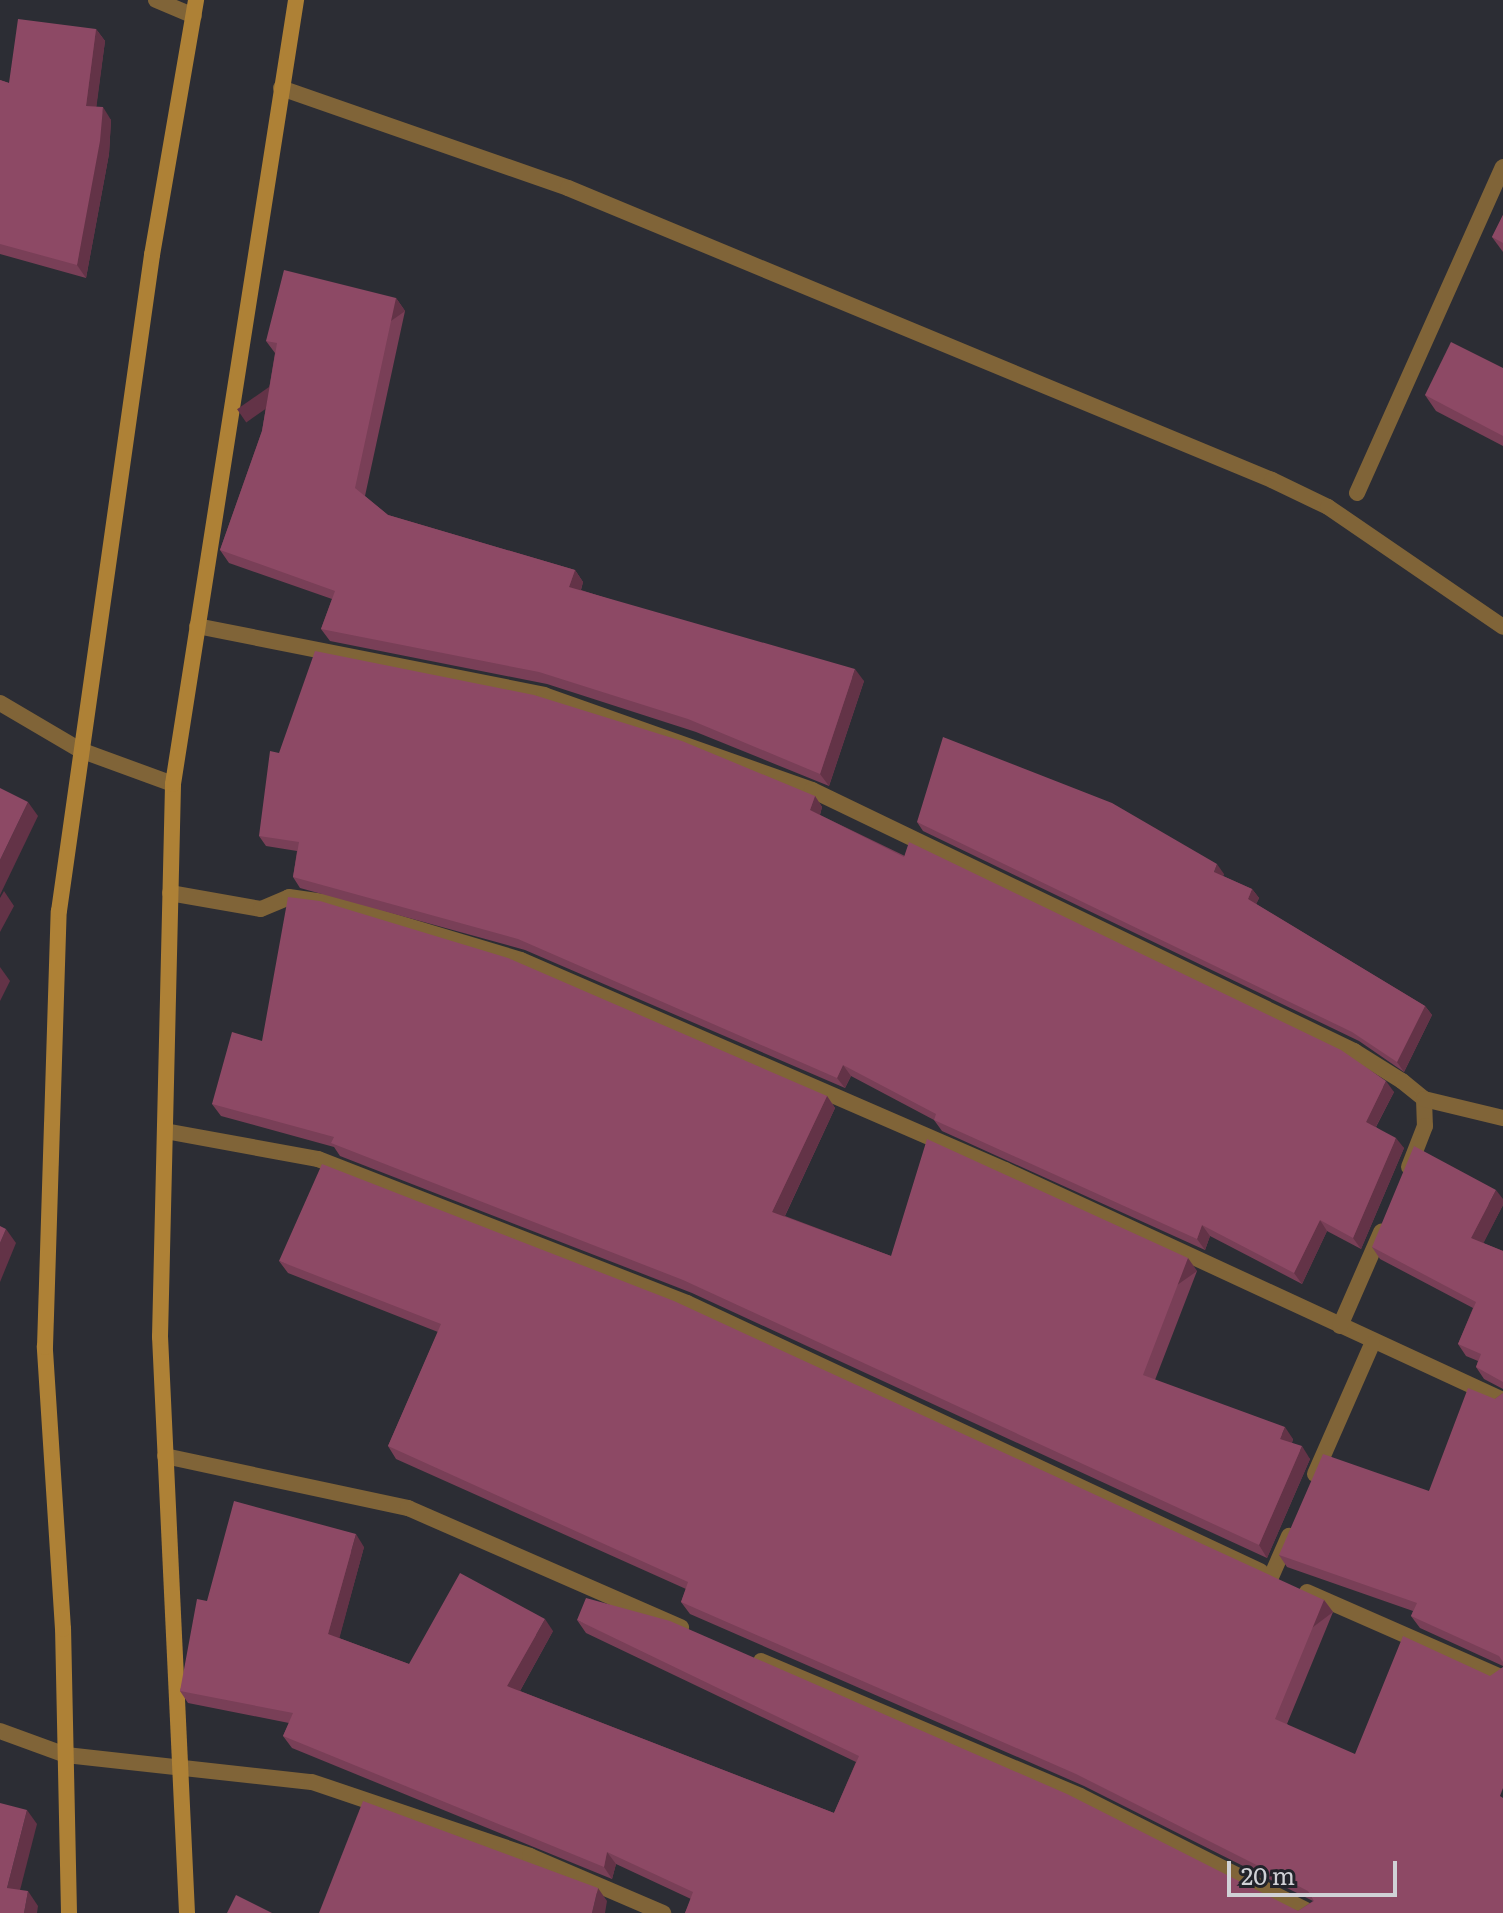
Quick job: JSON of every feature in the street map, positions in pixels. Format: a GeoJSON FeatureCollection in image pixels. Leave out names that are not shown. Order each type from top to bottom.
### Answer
{"type":"FeatureCollection","features":[{"type":"Feature","properties":{"kind":"main road"},"geometry":{"type":"LineString","coordinates":[[187,1913],[165,1456],[165,1131],[173,784],[296,0]]}},
{"type":"Feature","properties":{"kind":"main road"},"geometry":{"type":"LineString","coordinates":[[69,1913],[66,1755],[45,1347],[46,1157],[59,911],[80,750],[195,8]]}},
{"type":"Feature","properties":{"kind":"street"},"geometry":{"type":"LineString","coordinates":[[156,0],[195,8]]}},
{"type":"Feature","properties":{"kind":"street"},"geometry":{"type":"LineString","coordinates":[[281,88],[568,188],[1272,480],[1328,507],[1503,627]]}},
{"type":"Feature","properties":{"kind":"street"},"geometry":{"type":"LineString","coordinates":[[1357,493],[1503,167]]}},
{"type":"Feature","properties":{"kind":"street"},"geometry":{"type":"LineString","coordinates":[[197,626],[544,695],[693,742],[812,790],[1354,1051],[1424,1099],[1503,1118]]}},
{"type":"Feature","properties":{"kind":"street"},"geometry":{"type":"LineString","coordinates":[[0,703],[80,750],[173,784]]}},
{"type":"Feature","properties":{"kind":"street"},"geometry":{"type":"LineString","coordinates":[[170,893],[261,909],[289,897],[331,903],[521,960],[908,1126],[1340,1326],[1372,1344],[1503,1400]]}},
{"type":"Feature","properties":{"kind":"street"},"geometry":{"type":"LineString","coordinates":[[1400,1187],[1425,1126],[1424,1099]]}},
{"type":"Feature","properties":{"kind":"street"},"geometry":{"type":"LineString","coordinates":[[165,1131],[318,1159],[687,1303],[1116,1498],[1271,1577],[1503,1678]]}},
{"type":"Feature","properties":{"kind":"street"},"geometry":{"type":"LineString","coordinates":[[1340,1326],[1388,1214]]}},
{"type":"Feature","properties":{"kind":"street"},"geometry":{"type":"LineString","coordinates":[[1309,1489],[1372,1344]]}},
{"type":"Feature","properties":{"kind":"street"},"geometry":{"type":"LineString","coordinates":[[165,1456],[408,1508],[700,1635]]}},
{"type":"Feature","properties":{"kind":"street"},"geometry":{"type":"LineString","coordinates":[[1271,1577],[1296,1519]]}},
{"type":"Feature","properties":{"kind":"street"},"geometry":{"type":"LineString","coordinates":[[744,1654],[1080,1796],[1312,1913]]}},
{"type":"Feature","properties":{"kind":"street"},"geometry":{"type":"LineString","coordinates":[[0,1731],[66,1755],[180,1770],[312,1782],[530,1856],[663,1913]]}},
{"type":"Feature","properties":{"kind":"building"},"geometry":{"type":"Polygon","coordinates":[[[18,19],[96,29],[86,106],[103,107],[100,141],[77,265],[0,244],[0,80],[9,83],[18,19]]]}},
{"type":"Feature","properties":{"kind":"building"},"geometry":{"type":"Polygon","coordinates":[[[1503,215],[1503,243],[1492,237],[1503,215]]]}},
{"type":"Feature","properties":{"kind":"building"},"geometry":{"type":"Polygon","coordinates":[[[284,270],[396,298],[355,488],[388,515],[575,570],[569,587],[855,669],[820,774],[688,719],[539,672],[321,629],[335,591],[220,550],[262,431],[277,343],[266,341],[284,270]]]}},
{"type":"Feature","properties":{"kind":"building"},"geometry":{"type":"Polygon","coordinates":[[[1451,342],[1503,368],[1503,436],[1425,395],[1451,342]]]}},
{"type":"Feature","properties":{"kind":"building"},"geometry":{"type":"Polygon","coordinates":[[[315,651],[534,695],[682,741],[815,796],[810,810],[904,857],[909,842],[1341,1050],[1386,1081],[1366,1122],[1396,1138],[1353,1238],[1320,1220],[1294,1273],[1202,1225],[1197,1239],[934,1120],[936,1114],[843,1065],[837,1078],[518,939],[293,877],[299,842],[259,836],[270,751],[279,753],[315,651]]]}},
{"type":"Feature","properties":{"kind":"building"},"geometry":{"type":"Polygon","coordinates":[[[943,737],[1112,803],[1217,864],[1214,872],[1252,889],[1248,899],[1425,1006],[1397,1062],[1352,1032],[917,822],[943,737]]]}},
{"type":"Feature","properties":{"kind":"building"},"geometry":{"type":"Polygon","coordinates":[[[0,788],[28,802],[0,860],[0,788]]]}},
{"type":"Feature","properties":{"kind":"building"},"geometry":{"type":"Polygon","coordinates":[[[288,897],[320,901],[508,958],[827,1096],[772,1212],[891,1256],[927,1139],[1188,1258],[1143,1375],[1285,1427],[1280,1439],[1302,1446],[1259,1545],[683,1280],[331,1143],[334,1137],[212,1104],[232,1032],[262,1041],[288,897]]]}},
{"type":"Feature","properties":{"kind":"building"},"geometry":{"type":"Polygon","coordinates":[[[1414,1146],[1496,1190],[1471,1238],[1503,1251],[1503,1382],[1476,1367],[1481,1354],[1458,1344],[1476,1302],[1372,1247],[1414,1146]]]}},
{"type":"Feature","properties":{"kind":"building"},"geometry":{"type":"Polygon","coordinates":[[[322,1164],[674,1301],[1324,1600],[1275,1719],[1355,1754],[1403,1636],[1490,1676],[1503,1667],[1503,1788],[1500,1796],[1503,1798],[1503,1913],[685,1913],[693,1892],[607,1852],[604,1867],[283,1736],[293,1713],[180,1691],[197,1599],[207,1601],[234,1501],[356,1534],[328,1634],[409,1664],[460,1573],[545,1619],[507,1686],[834,1813],[859,1756],[577,1620],[586,1598],[670,1621],[1067,1794],[1298,1911],[1314,1901],[1308,1891],[1076,1774],[681,1602],[688,1582],[388,1446],[441,1324],[279,1261],[322,1164]]]}},
{"type":"Feature","properties":{"kind":"building"},"geometry":{"type":"Polygon","coordinates":[[[0,1226],[6,1229],[0,1243],[0,1226]]]}},
{"type":"Feature","properties":{"kind":"building"},"geometry":{"type":"Polygon","coordinates":[[[1468,1388],[1495,1399],[1503,1393],[1503,1662],[1499,1656],[1411,1616],[1417,1603],[1279,1555],[1323,1454],[1429,1491],[1468,1388]]]}},
{"type":"Feature","properties":{"kind":"building"},"geometry":{"type":"Polygon","coordinates":[[[363,1801],[598,1888],[592,1913],[319,1913],[363,1801]]]}},
{"type":"Feature","properties":{"kind":"building"},"geometry":{"type":"Polygon","coordinates":[[[0,1803],[27,1810],[7,1888],[28,1891],[24,1913],[0,1913],[0,1803]]]}},
{"type":"Feature","properties":{"kind":"building"},"geometry":{"type":"Polygon","coordinates":[[[236,1895],[272,1913],[227,1913],[236,1895]]]}}]}
